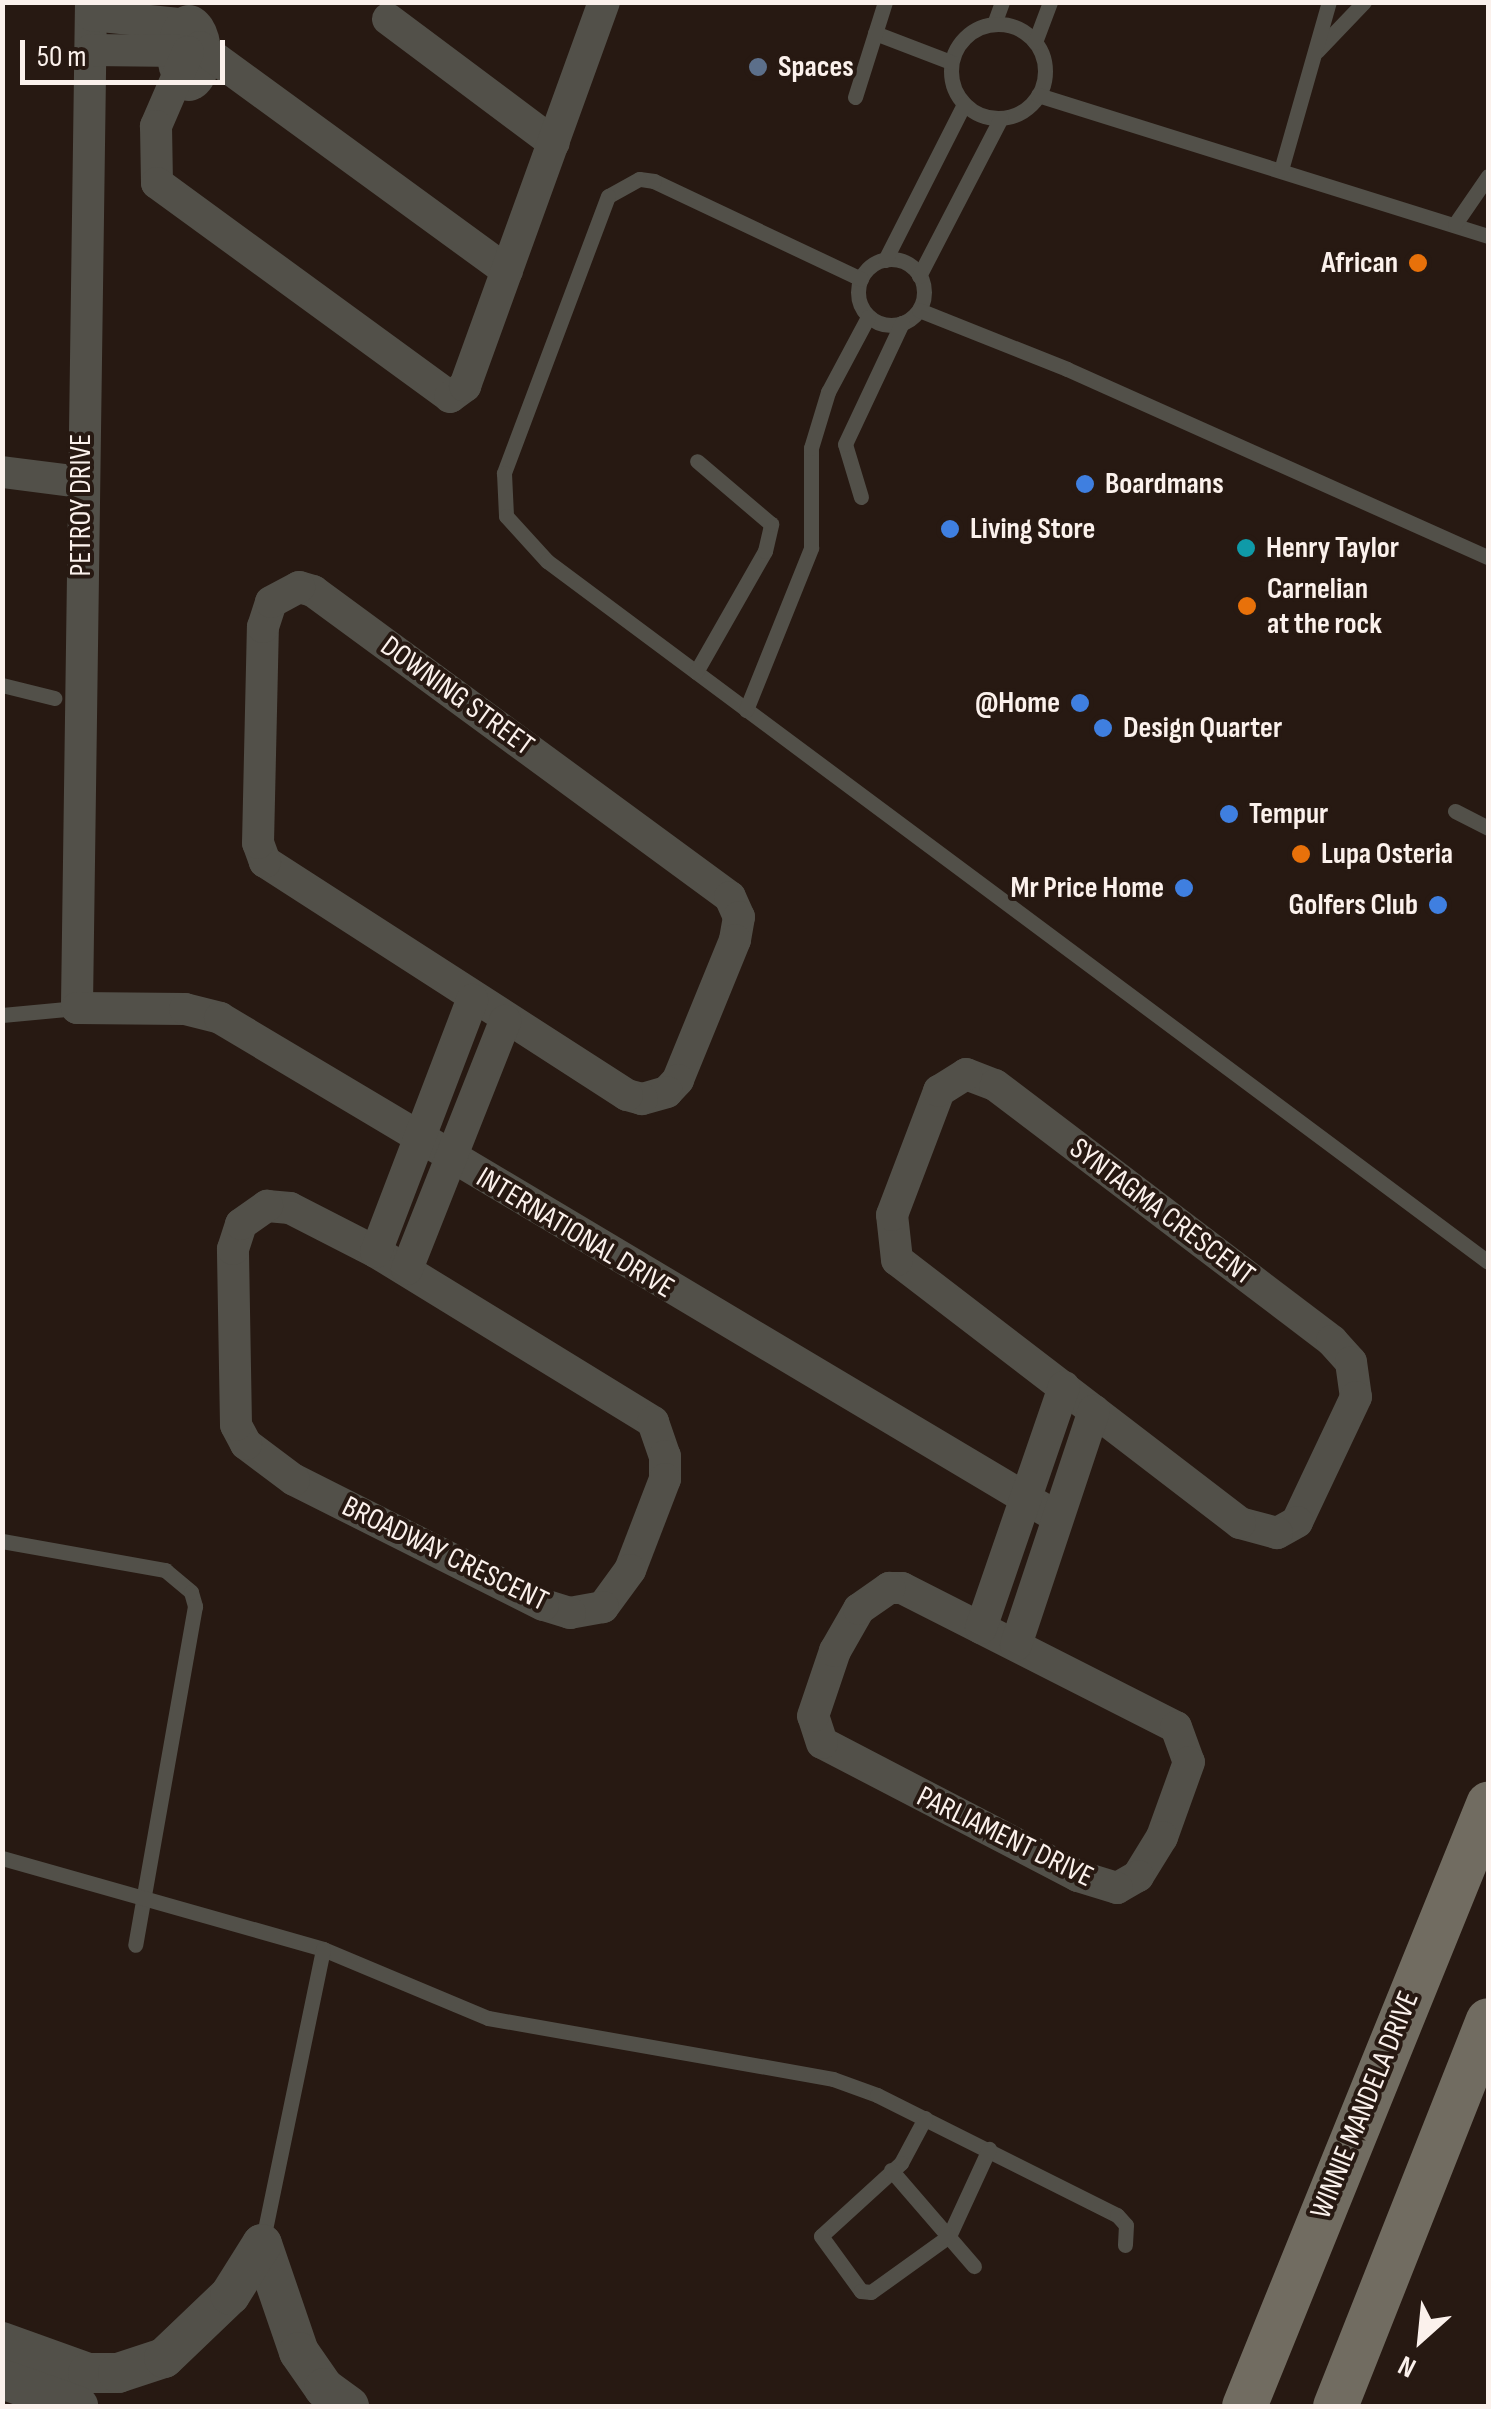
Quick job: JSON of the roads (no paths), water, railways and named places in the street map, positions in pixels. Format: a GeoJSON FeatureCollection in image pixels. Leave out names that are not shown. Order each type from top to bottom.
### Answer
{"type":"FeatureCollection","features":[{"type":"Feature","properties":{"kind":"main road","name":"WINNIE MANDELA DRIVE"},"geometry":{"type":"LineString","coordinates":[[1244,2406],[1488,1804]]}},
{"type":"Feature","properties":{"kind":"main road"},"geometry":{"type":"LineString","coordinates":[[1335,2406],[1488,2020]]}},
{"type":"Feature","properties":{"kind":"main road"},"geometry":{"type":"LineString","coordinates":[[1232,2406],[1272,2329]]}},
{"type":"Feature","properties":{"kind":"street"},"geometry":{"type":"LineString","coordinates":[[187,33],[156,126],[157,182],[427,385],[450,397],[462,392],[554,143],[599,5]]}},
{"type":"Feature","properties":{"kind":"street"},"geometry":{"type":"LineString","coordinates":[[91,8],[187,33],[507,271]]}},
{"type":"Feature","properties":{"kind":"street","name":"PETROY DRIVE"},"geometry":{"type":"LineString","coordinates":[[77,1008],[80,482],[91,8]]}},
{"type":"Feature","properties":{"kind":"street"},"geometry":{"type":"LineString","coordinates":[[388,18],[554,143]]}},
{"type":"Feature","properties":{"kind":"street"},"geometry":{"type":"LineString","coordinates":[[91,50],[187,33]]}},
{"type":"Feature","properties":{"kind":"street"},"geometry":{"type":"LineString","coordinates":[[2,472],[80,482]]}},
{"type":"Feature","properties":{"kind":"street","name":"DOWNING STREET"},"geometry":{"type":"LineString","coordinates":[[285,591],[313,591],[736,907],[735,940],[678,1080],[655,1098],[627,1096],[472,1000],[264,862],[258,843],[263,627],[271,602],[285,591]]}},
{"type":"Feature","properties":{"kind":"street"},"geometry":{"type":"LineString","coordinates":[[376,1252],[472,1000]]}},
{"type":"Feature","properties":{"kind":"street","name":"INTERNATIONAL DRIVE"},"geometry":{"type":"LineString","coordinates":[[77,1008],[185,1010],[220,1018],[1023,1501],[1057,1517]]}},
{"type":"Feature","properties":{"kind":"street"},"geometry":{"type":"LineString","coordinates":[[406,1270],[505,1021]]}},
{"type":"Feature","properties":{"kind":"street","name":"SYNTAGMA CRESCENT"},"geometry":{"type":"LineString","coordinates":[[976,1077],[1010,1097],[1332,1341],[1358,1381],[1304,1512],[1277,1533],[1240,1523],[1064,1388],[912,1273],[891,1247],[892,1215],[939,1092],[952,1078],[976,1077]]}},
{"type":"Feature","properties":{"kind":"street","name":"BROADWAY CRESCENT"},"geometry":{"type":"LineString","coordinates":[[266,1206],[290,1208],[376,1252],[653,1422],[665,1456],[665,1479],[630,1570],[604,1608],[570,1613],[543,1605],[294,1480],[246,1444],[236,1425],[231,1321],[233,1249],[241,1224],[266,1206]]}},
{"type":"Feature","properties":{"kind":"street"},"geometry":{"type":"LineString","coordinates":[[981,1628],[1064,1388]]}},
{"type":"Feature","properties":{"kind":"street"},"geometry":{"type":"LineString","coordinates":[[1016,1645],[1094,1410]]}},
{"type":"Feature","properties":{"kind":"street","name":"PARLIAMENT DRIVE"},"geometry":{"type":"LineString","coordinates":[[902,1588],[981,1628],[1166,1720],[1185,1745],[1188,1762],[1162,1837],[1128,1885],[1078,1876],[836,1753],[815,1733],[813,1716],[835,1651],[872,1595],[902,1588]]}},
{"type":"Feature","properties":{"kind":"street"},"geometry":{"type":"LineString","coordinates":[[2,2342],[88,2374],[118,2373],[164,2358],[230,2295],[262,2244]]}},
{"type":"Feature","properties":{"kind":"street"},"geometry":{"type":"LineString","coordinates":[[262,2244],[299,2352],[324,2388],[350,2406]]}},
{"type":"Feature","properties":{"kind":"street"},"geometry":{"type":"LineString","coordinates":[[2,2379],[78,2406]]}},
{"type":"Feature","properties":{"kind":"lane"},"geometry":{"type":"LineString","coordinates":[[855,97],[886,2]]}},
{"type":"Feature","properties":{"kind":"lane"},"geometry":{"type":"LineString","coordinates":[[994,24],[1002,2]]}},
{"type":"Feature","properties":{"kind":"lane"},"geometry":{"type":"LineString","coordinates":[[1036,42],[1050,2]]}},
{"type":"Feature","properties":{"kind":"lane"},"geometry":{"type":"LineString","coordinates":[[1281,170],[1329,2]]}},
{"type":"Feature","properties":{"kind":"lane"},"geometry":{"type":"LineString","coordinates":[[1315,54],[1364,2]]}},
{"type":"Feature","properties":{"kind":"lane"},"geometry":{"type":"LineString","coordinates":[[902,324],[868,316],[859,300],[861,279],[886,260],[964,104],[951,62],[966,36],[994,24],[1024,32],[1036,42],[1045,72],[1038,94],[1022,112],[1001,118],[964,104]]}},
{"type":"Feature","properties":{"kind":"lane"},"geometry":{"type":"LineString","coordinates":[[876,33],[951,62]]}},
{"type":"Feature","properties":{"kind":"lane"},"geometry":{"type":"LineString","coordinates":[[1038,94],[1488,236]]}},
{"type":"Feature","properties":{"kind":"lane"},"geometry":{"type":"LineString","coordinates":[[919,276],[1001,118]]}},
{"type":"Feature","properties":{"kind":"lane"},"geometry":{"type":"LineString","coordinates":[[1456,224],[1488,176]]}},
{"type":"Feature","properties":{"kind":"lane"},"geometry":{"type":"LineString","coordinates":[[861,279],[654,181],[624,186],[599,208],[501,496],[520,538],[1488,1262]]}},
{"type":"Feature","properties":{"kind":"lane"},"geometry":{"type":"LineString","coordinates":[[861,496],[845,444],[902,324],[918,310],[924,289],[919,276],[906,263],[886,260]]}},
{"type":"Feature","properties":{"kind":"lane"},"geometry":{"type":"LineString","coordinates":[[918,310],[1067,369],[1488,557]]}},
{"type":"Feature","properties":{"kind":"lane"},"geometry":{"type":"LineString","coordinates":[[746,710],[811,548],[811,448],[828,392],[868,316]]}},
{"type":"Feature","properties":{"kind":"lane"},"geometry":{"type":"LineString","coordinates":[[696,672],[764,550],[771,524],[697,461]]}},
{"type":"Feature","properties":{"kind":"lane"},"geometry":{"type":"LineString","coordinates":[[2,686],[54,698]]}},
{"type":"Feature","properties":{"kind":"lane"},"geometry":{"type":"LineString","coordinates":[[1455,811],[1488,828]]}},
{"type":"Feature","properties":{"kind":"lane"},"geometry":{"type":"LineString","coordinates":[[2,1015],[77,1008]]}},
{"type":"Feature","properties":{"kind":"lane"},"geometry":{"type":"LineString","coordinates":[[2,1540],[164,1570],[191,1592],[195,1606],[135,1946]]}},
{"type":"Feature","properties":{"kind":"lane"},"geometry":{"type":"LineString","coordinates":[[2,1858],[323,1949],[488,2018],[832,2080],[925,2118],[1117,2214],[1126,2225],[1124,2245]]}},
{"type":"Feature","properties":{"kind":"lane"},"geometry":{"type":"LineString","coordinates":[[262,2244],[323,1949]]}},
{"type":"Feature","properties":{"kind":"lane"},"geometry":{"type":"LineString","coordinates":[[925,2118],[910,2152],[822,2236],[861,2291],[871,2292],[949,2236],[989,2149]]}},
{"type":"Feature","properties":{"kind":"lane"},"geometry":{"type":"LineString","coordinates":[[891,2170],[974,2266]]}},
{"type":"Feature","properties":{"kind":"place","name":"Spaces"},"geometry":{"type":"Point","coordinates":[758,67]}},
{"type":"Feature","properties":{"kind":"place","name":"African"},"geometry":{"type":"Point","coordinates":[1418,263]}},
{"type":"Feature","properties":{"kind":"place","name":"Boardmans"},"geometry":{"type":"Point","coordinates":[1085,484]}},
{"type":"Feature","properties":{"kind":"place","name":"Living Store"},"geometry":{"type":"Point","coordinates":[950,529]}},
{"type":"Feature","properties":{"kind":"place","name":"Henry Taylor"},"geometry":{"type":"Point","coordinates":[1246,548]}},
{"type":"Feature","properties":{"kind":"place","name":"Carnelian at the rock"},"geometry":{"type":"Point","coordinates":[1247,606]}},
{"type":"Feature","properties":{"kind":"place","name":"@Home"},"geometry":{"type":"Point","coordinates":[1080,703]}},
{"type":"Feature","properties":{"kind":"place","name":"Design Quarter"},"geometry":{"type":"Point","coordinates":[1103,728]}},
{"type":"Feature","properties":{"kind":"place","name":"Tempur"},"geometry":{"type":"Point","coordinates":[1229,814]}},
{"type":"Feature","properties":{"kind":"place","name":"Lupa Osteria"},"geometry":{"type":"Point","coordinates":[1301,854]}},
{"type":"Feature","properties":{"kind":"place","name":"Mr Price Home"},"geometry":{"type":"Point","coordinates":[1184,888]}},
{"type":"Feature","properties":{"kind":"place","name":"Golfers Club"},"geometry":{"type":"Point","coordinates":[1438,905]}}]}
